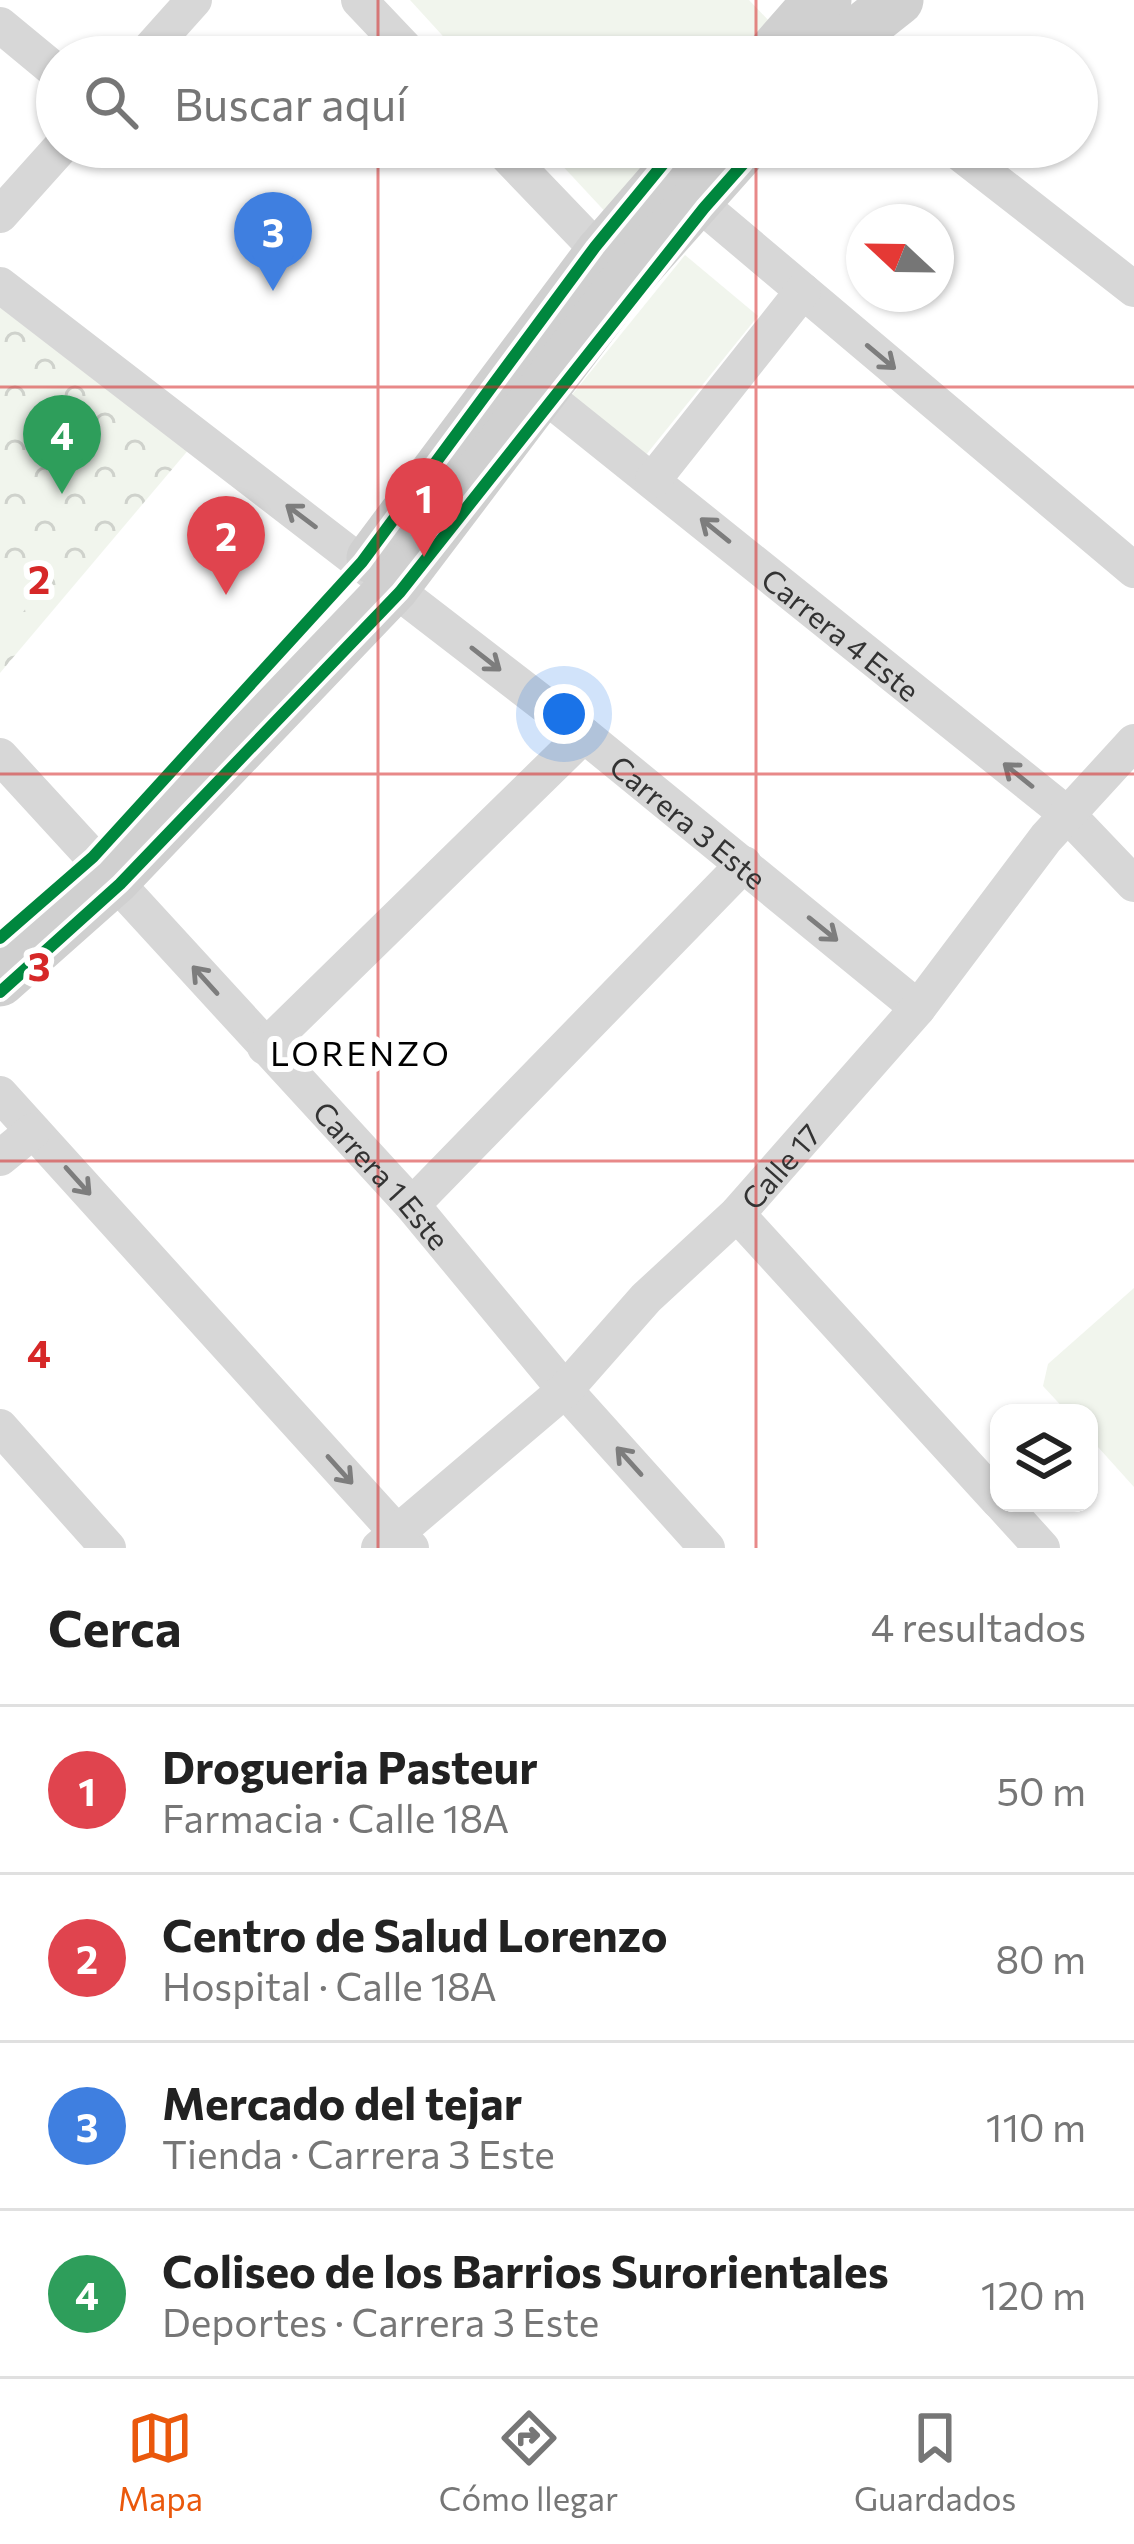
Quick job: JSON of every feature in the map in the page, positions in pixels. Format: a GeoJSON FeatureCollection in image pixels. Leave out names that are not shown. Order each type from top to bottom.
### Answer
{"type":"FeatureCollection","features":[{"type":"Feature","properties":{"kind":"main road"},"geometry":{"type":"LineString","coordinates":[[819,30],[898,0]]}},
{"type":"Feature","properties":{"kind":"main road"},"geometry":{"type":"LineString","coordinates":[[380,576],[613,266],[678,168]]}},
{"type":"Feature","properties":{"kind":"main road"},"geometry":{"type":"LineString","coordinates":[[0,981],[380,576],[542,393],[613,266],[695,200],[725,168]]}},
{"type":"Feature","properties":{"kind":"main road"},"geometry":{"type":"LineString","coordinates":[[0,944],[105,870]]}},
{"type":"Feature","properties":{"kind":"street"},"geometry":{"type":"LineString","coordinates":[[20,0],[0,24],[36,54]]}},
{"type":"Feature","properties":{"kind":"street"},"geometry":{"type":"LineString","coordinates":[[162,36],[194,0]]}},
{"type":"Feature","properties":{"kind":"street"},"geometry":{"type":"LineString","coordinates":[[358,0],[393,36]]}},
{"type":"Feature","properties":{"kind":"street"},"geometry":{"type":"LineString","coordinates":[[0,215],[43,168]]}},
{"type":"Feature","properties":{"kind":"street"},"geometry":{"type":"LineString","coordinates":[[519,168],[613,266]]}},
{"type":"Feature","properties":{"kind":"street"},"geometry":{"type":"LineString","coordinates":[[979,168],[1134,289]]}},
{"type":"Feature","properties":{"kind":"street"},"geometry":{"type":"LineString","coordinates":[[695,200],[1134,570]]}},
{"type":"Feature","properties":{"kind":"street","name":"Carrera 3 Este"},"geometry":{"type":"LineString","coordinates":[[0,285],[584,735],[918,1008]]}},
{"type":"Feature","properties":{"kind":"street"},"geometry":{"type":"LineString","coordinates":[[653,479],[802,291]]}},
{"type":"Feature","properties":{"kind":"street","name":"Carrera 4 Este"},"geometry":{"type":"LineString","coordinates":[[542,393],[1067,814],[1134,884]]}},
{"type":"Feature","properties":{"kind":"street"},"geometry":{"type":"LineString","coordinates":[[265,1047],[584,735]]}},
{"type":"Feature","properties":{"kind":"street","name":"Calle 17"},"geometry":{"type":"LineString","coordinates":[[396,1543],[565,1390],[646,1298],[737,1214],[918,1008],[1067,814],[1134,742]]}},
{"type":"Feature","properties":{"kind":"street","name":"Carrera 1 Este"},"geometry":{"type":"LineString","coordinates":[[0,756],[412,1205],[565,1390],[707,1548]]}},
{"type":"Feature","properties":{"kind":"street"},"geometry":{"type":"LineString","coordinates":[[412,1205],[744,864]]}},
{"type":"Feature","properties":{"kind":"street"},"geometry":{"type":"LineString","coordinates":[[0,1094],[396,1543]]}},
{"type":"Feature","properties":{"kind":"street"},"geometry":{"type":"LineString","coordinates":[[0,1158],[33,1131]]}},
{"type":"Feature","properties":{"kind":"street"},"geometry":{"type":"LineString","coordinates":[[737,1214],[990,1491]]}},
{"type":"Feature","properties":{"kind":"street"},"geometry":{"type":"LineString","coordinates":[[0,1427],[108,1548]]}},
{"type":"Feature","properties":{"kind":"street"},"geometry":{"type":"LineString","coordinates":[[1009,1512],[1042,1548]]}},
{"type":"Feature","properties":{"kind":"green space"},"geometry":{"type":"Polygon","coordinates":[[[410,0],[749,0],[770,22],[758,36],[443,36],[410,0]]]}},
{"type":"Feature","properties":{"kind":"green space"},"geometry":{"type":"Polygon","coordinates":[[[565,168],[652,168],[612,219],[565,168]]]}},
{"type":"Feature","properties":{"kind":"green space"},"geometry":{"type":"Polygon","coordinates":[[[685,255],[758,316],[641,461],[567,401],[685,255]]]}},
{"type":"Feature","properties":{"kind":"green space"},"geometry":{"type":"Polygon","coordinates":[[[0,300],[190,448],[0,673],[0,300]]]}},
{"type":"Feature","properties":{"kind":"green space"},"geometry":{"type":"Polygon","coordinates":[[[0,580],[30,603],[0,642],[0,580]]]}},
{"type":"Feature","properties":{"kind":"green space"},"geometry":{"type":"Polygon","coordinates":[[[1134,1288],[1134,1487],[1098,1447],[1098,1404],[1060,1404],[1043,1386],[1048,1364],[1134,1288]]]}},
{"type":"Feature","properties":{"kind":"cycle path"},"geometry":{"type":"LineString","coordinates":[[0,938],[93,857],[362,562],[595,247],[660,168]]}},
{"type":"Feature","properties":{"kind":"cycle path"},"geometry":{"type":"LineString","coordinates":[[0,992],[120,884],[400,592],[739,168]]}},
{"type":"Feature","properties":{"kind":"place","name":"Mercado del tejar"},"geometry":{"type":"Point","coordinates":[273,291]}},
{"type":"Feature","properties":{"kind":"place","name":"Coliseo de los Barrios Surorientales"},"geometry":{"type":"Point","coordinates":[62,494]}},
{"type":"Feature","properties":{"kind":"place","name":"Drogueria Pasteur"},"geometry":{"type":"Point","coordinates":[424,557]}},
{"type":"Feature","properties":{"kind":"place","name":"Centro de Salud Lorenzo"},"geometry":{"type":"Point","coordinates":[226,595]}},
{"type":"Feature","properties":{"kind":"district","name":"LORENZO"},"geometry":{"type":"Point","coordinates":[361,1052]}}]}
